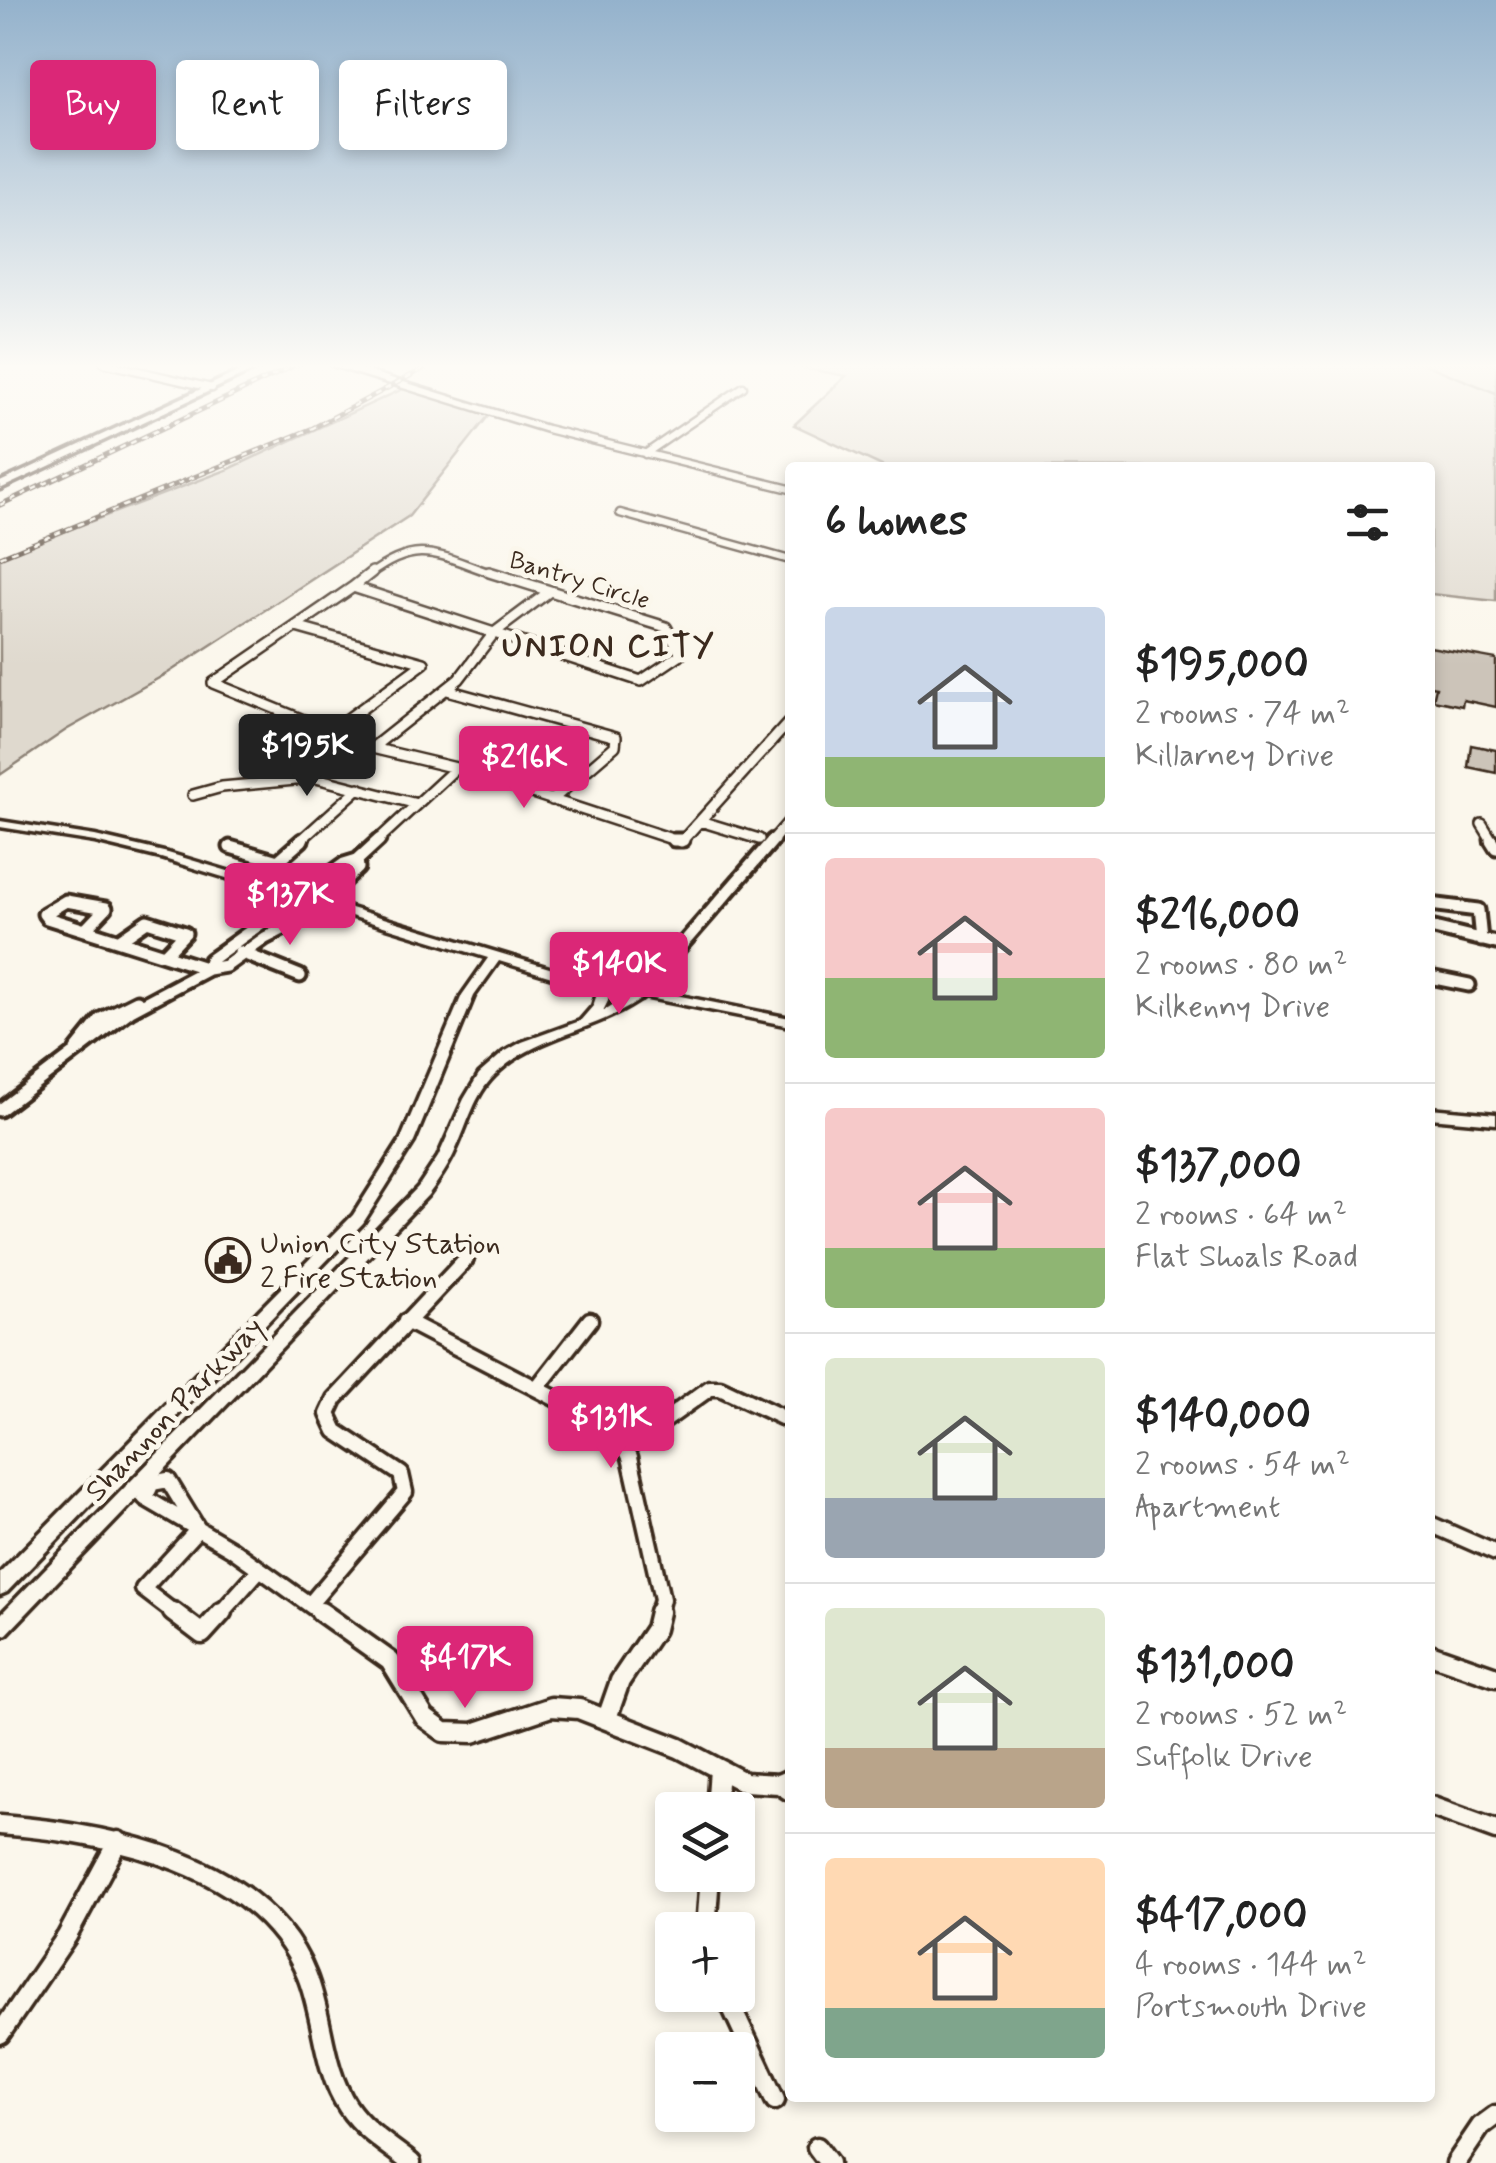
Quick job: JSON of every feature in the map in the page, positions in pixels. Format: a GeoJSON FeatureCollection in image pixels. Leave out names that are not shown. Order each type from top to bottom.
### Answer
{"type":"FeatureCollection","features":[{"type":"Feature","properties":{"kind":"main road"},"geometry":{"type":"LineString","coordinates":[[0,486],[48,464]]}},
{"type":"Feature","properties":{"kind":"street"},"geometry":{"type":"LineString","coordinates":[[685,464],[785,489]]}},
{"type":"Feature","properties":{"kind":"street"},"geometry":{"type":"LineString","coordinates":[[620,513],[785,559]]}},
{"type":"Feature","properties":{"kind":"street","name":"Bantry Circle"},"geometry":{"type":"LineString","coordinates":[[416,550],[666,627],[681,654],[641,680],[353,588],[405,552],[416,550]]}},
{"type":"Feature","properties":{"kind":"street"},"geometry":{"type":"LineString","coordinates":[[353,588],[213,683],[372,748],[456,768],[681,842],[785,727]]}},
{"type":"Feature","properties":{"kind":"street"},"geometry":{"type":"LineString","coordinates":[[372,748],[447,690],[494,633],[550,591]]}},
{"type":"Feature","properties":{"kind":"street"},"geometry":{"type":"LineString","coordinates":[[296,628],[424,663],[334,730]]}},
{"type":"Feature","properties":{"kind":"street"},"geometry":{"type":"LineString","coordinates":[[447,690],[616,738],[615,746],[552,800]]}},
{"type":"Feature","properties":{"kind":"street"},"geometry":{"type":"LineString","coordinates":[[208,969],[210,960],[227,947],[358,868],[357,860],[456,768]]}},
{"type":"Feature","properties":{"kind":"street"},"geometry":{"type":"LineString","coordinates":[[193,795],[222,787],[316,778],[417,804]]}},
{"type":"Feature","properties":{"kind":"street"},"geometry":{"type":"LineString","coordinates":[[230,847],[278,861],[359,788]]}},
{"type":"Feature","properties":{"kind":"street"},"geometry":{"type":"LineString","coordinates":[[700,821],[759,839]]}},
{"type":"Feature","properties":{"kind":"street"},"geometry":{"type":"LineString","coordinates":[[0,824],[134,847],[496,958],[601,986],[785,1021]]}},
{"type":"Feature","properties":{"kind":"street"},"geometry":{"type":"LineString","coordinates":[[1482,824],[1496,848]]}},
{"type":"Feature","properties":{"kind":"street"},"geometry":{"type":"LineString","coordinates":[[640,994],[785,826]]}},
{"type":"Feature","properties":{"kind":"street"},"geometry":{"type":"LineString","coordinates":[[0,1110],[156,994],[208,969],[226,966],[323,903],[334,882]]}},
{"type":"Feature","properties":{"kind":"street"},"geometry":{"type":"LineString","coordinates":[[86,929],[106,908],[68,898],[58,901],[44,914],[47,918],[208,969]]}},
{"type":"Feature","properties":{"kind":"street"},"geometry":{"type":"LineString","coordinates":[[1435,905],[1478,910],[1481,940]]}},
{"type":"Feature","properties":{"kind":"street"},"geometry":{"type":"LineString","coordinates":[[121,940],[148,922],[185,933],[166,953]]}},
{"type":"Feature","properties":{"kind":"street"},"geometry":{"type":"LineString","coordinates":[[1435,928],[1496,943]]}},
{"type":"Feature","properties":{"kind":"street"},"geometry":{"type":"LineString","coordinates":[[227,947],[300,976]]}},
{"type":"Feature","properties":{"kind":"street","name":"Shannon Parkway"},"geometry":{"type":"LineString","coordinates":[[0,1586],[358,1220],[407,1142],[468,995],[496,958]]}},
{"type":"Feature","properties":{"kind":"street"},"geometry":{"type":"LineString","coordinates":[[1435,977],[1469,984]]}},
{"type":"Feature","properties":{"kind":"street"},"geometry":{"type":"LineString","coordinates":[[578,1029],[600,1006],[604,995],[601,986]]}},
{"type":"Feature","properties":{"kind":"street","name":"Shannon Parkway"},"geometry":{"type":"LineString","coordinates":[[0,1628],[424,1190],[446,1157],[476,1088],[490,1070],[518,1051],[613,1015],[640,994]]}},
{"type":"Feature","properties":{"kind":"street"},"geometry":{"type":"LineString","coordinates":[[1435,1113],[1496,1119]]}},
{"type":"Feature","properties":{"kind":"street"},"geometry":{"type":"LineString","coordinates":[[310,1604],[405,1492],[401,1474],[336,1431],[328,1414],[334,1399],[466,1259]]}},
{"type":"Feature","properties":{"kind":"street"},"geometry":{"type":"LineString","coordinates":[[537,1388],[590,1320]]}},
{"type":"Feature","properties":{"kind":"street"},"geometry":{"type":"LineString","coordinates":[[406,1321],[601,1422],[620,1437],[630,1457],[662,1599],[655,1628],[620,1681],[608,1718]]}},
{"type":"Feature","properties":{"kind":"street"},"geometry":{"type":"LineString","coordinates":[[620,1437],[658,1426],[710,1388],[720,1388],[785,1418]]}},
{"type":"Feature","properties":{"kind":"street"},"geometry":{"type":"LineString","coordinates":[[1435,1526],[1496,1553]]}},
{"type":"Feature","properties":{"kind":"street"},"geometry":{"type":"LineString","coordinates":[[260,1570],[202,1634],[143,1589],[198,1529],[260,1570],[310,1604],[390,1661],[425,1718],[444,1732],[474,1733],[524,1713],[579,1708],[744,1782],[785,1785]]}},
{"type":"Feature","properties":{"kind":"street"},"geometry":{"type":"LineString","coordinates":[[1435,1656],[1496,1677]]}},
{"type":"Feature","properties":{"kind":"street"},"geometry":{"type":"LineString","coordinates":[[717,1792],[719,1769]]}},
{"type":"Feature","properties":{"kind":"street"},"geometry":{"type":"LineString","coordinates":[[1435,1808],[1496,1830]]}},
{"type":"Feature","properties":{"kind":"street"},"geometry":{"type":"LineString","coordinates":[[0,1825],[94,1834],[164,1855],[243,1898],[277,1925],[301,1960],[333,2075],[349,2108],[411,2163]]}},
{"type":"Feature","properties":{"kind":"street"},"geometry":{"type":"LineString","coordinates":[[0,2034],[67,1936],[118,1841]]}},
{"type":"Feature","properties":{"kind":"street"},"geometry":{"type":"LineString","coordinates":[[734,2012],[775,2100]]}},
{"type":"Feature","properties":{"kind":"street"},"geometry":{"type":"LineString","coordinates":[[1456,2163],[1481,2126],[1496,2116]]}},
{"type":"Feature","properties":{"kind":"shaded area"},"geometry":{"type":"Polygon","coordinates":[[[240,464],[450,464],[409,516],[168,673],[66,730],[0,775],[0,556],[240,464]]]}},
{"type":"Feature","properties":{"kind":"shaded area"},"geometry":{"type":"Polygon","coordinates":[[[1435,464],[1496,464],[1496,601],[1435,595],[1435,464]]]}},
{"type":"Feature","properties":{"kind":"building"},"geometry":{"type":"Polygon","coordinates":[[[1435,648],[1496,659],[1496,707],[1463,700],[1462,706],[1435,700],[1435,648]]]}},
{"type":"Feature","properties":{"kind":"building"},"geometry":{"type":"Polygon","coordinates":[[[1471,745],[1496,750],[1496,773],[1468,767],[1471,745]]]}},
{"type":"Feature","properties":{"kind":"railway"},"geometry":{"type":"LineString","coordinates":[[0,505],[87,464]]}},
{"type":"Feature","properties":{"kind":"railway"},"geometry":{"type":"LineString","coordinates":[[0,557],[226,464]]}},
{"type":"Feature","properties":{"kind":"place","name":"Union City Station 2 Fire Station"},"geometry":{"type":"Point","coordinates":[228,1260]}},
{"type":"Feature","properties":{"kind":"district","name":"UNION CITY"},"geometry":{"type":"Point","coordinates":[609,645]}}]}
